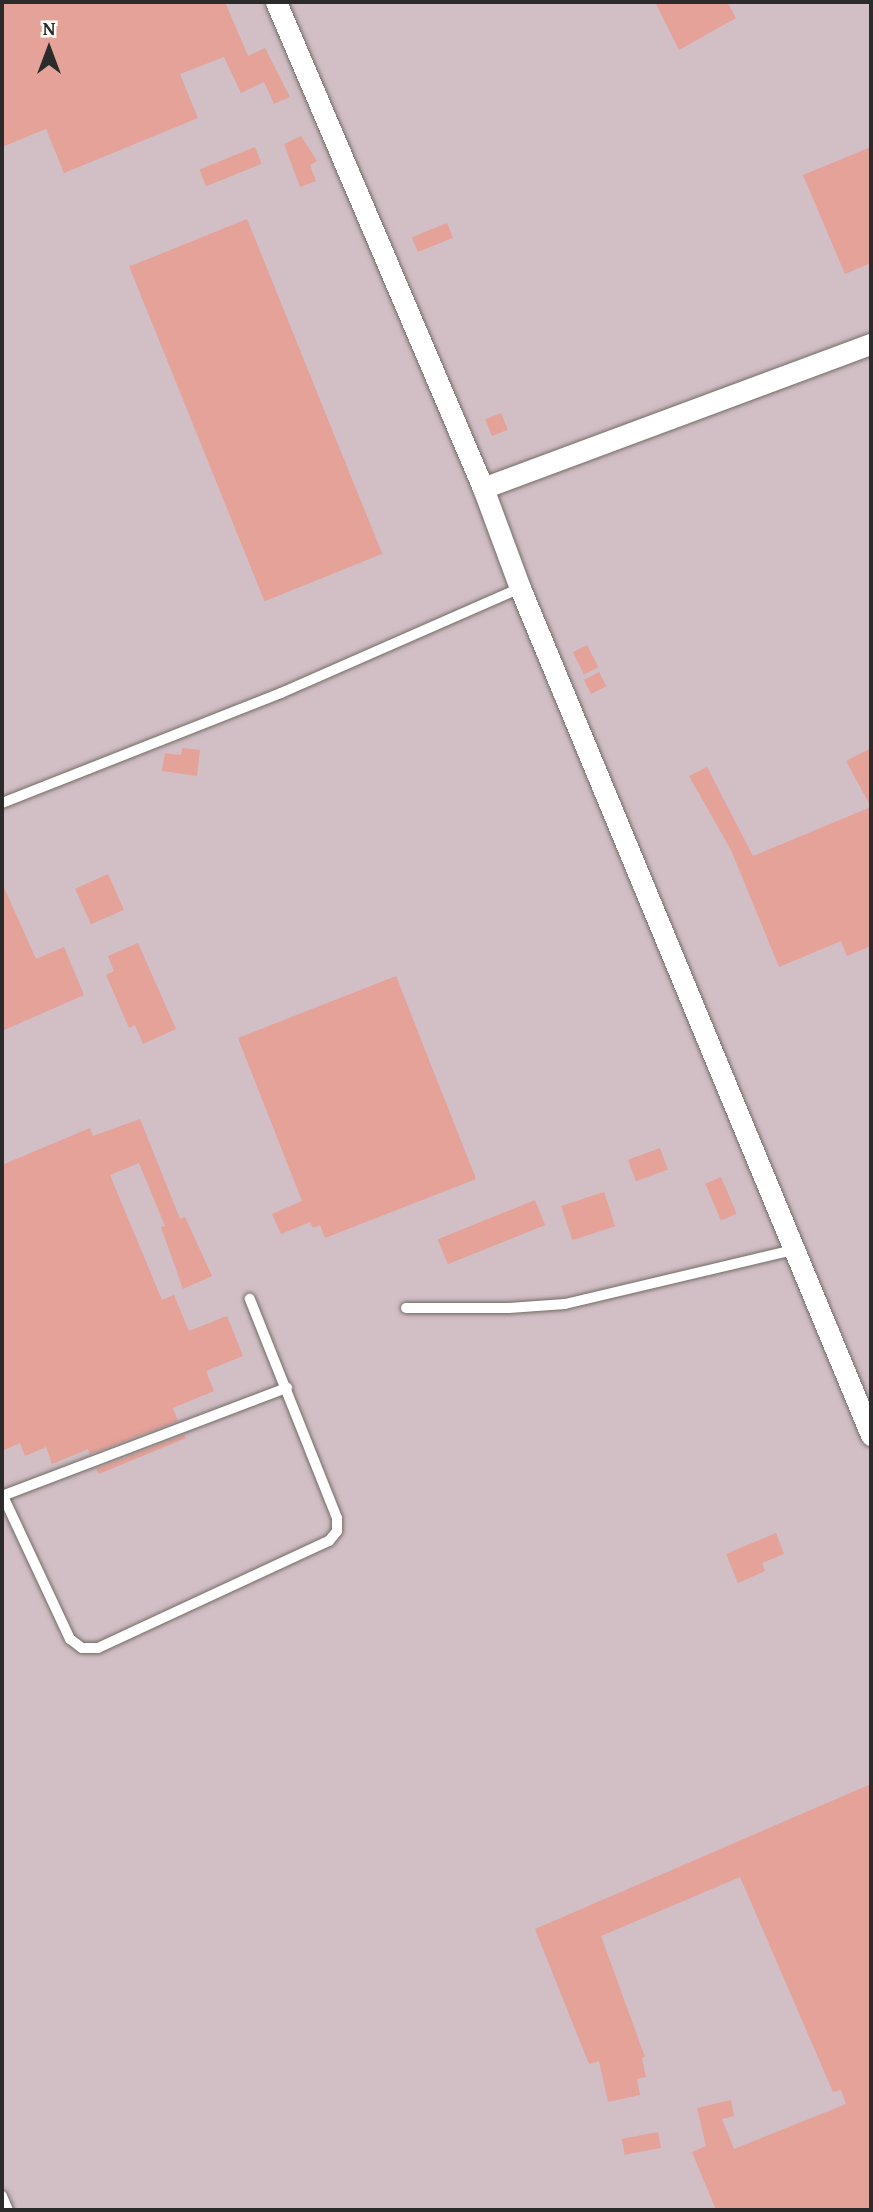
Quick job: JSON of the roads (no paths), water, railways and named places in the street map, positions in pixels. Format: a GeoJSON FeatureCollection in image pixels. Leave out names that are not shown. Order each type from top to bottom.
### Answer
{"type":"FeatureCollection","features":[{"type":"Feature","properties":{"kind":"street"},"geometry":{"type":"LineString","coordinates":[[276,2],[483,488],[520,588],[871,1435]]}},
{"type":"Feature","properties":{"kind":"street"},"geometry":{"type":"LineString","coordinates":[[483,488],[871,344]]}},
{"type":"Feature","properties":{"kind":"lane"},"geometry":{"type":"LineString","coordinates":[[2,803],[281,693],[520,588]]}},
{"type":"Feature","properties":{"kind":"lane"},"geometry":{"type":"LineString","coordinates":[[406,1308],[509,1308],[565,1304],[794,1250]]}},
{"type":"Feature","properties":{"kind":"lane"},"geometry":{"type":"LineString","coordinates":[[250,1299],[287,1388],[337,1518],[337,1531],[329,1541],[98,1648],[82,1648],[69,1639],[2,1496],[287,1388]]}},
{"type":"Feature","properties":{"kind":"lane"},"geometry":{"type":"LineString","coordinates":[[2,2196],[8,2210]]}}]}
